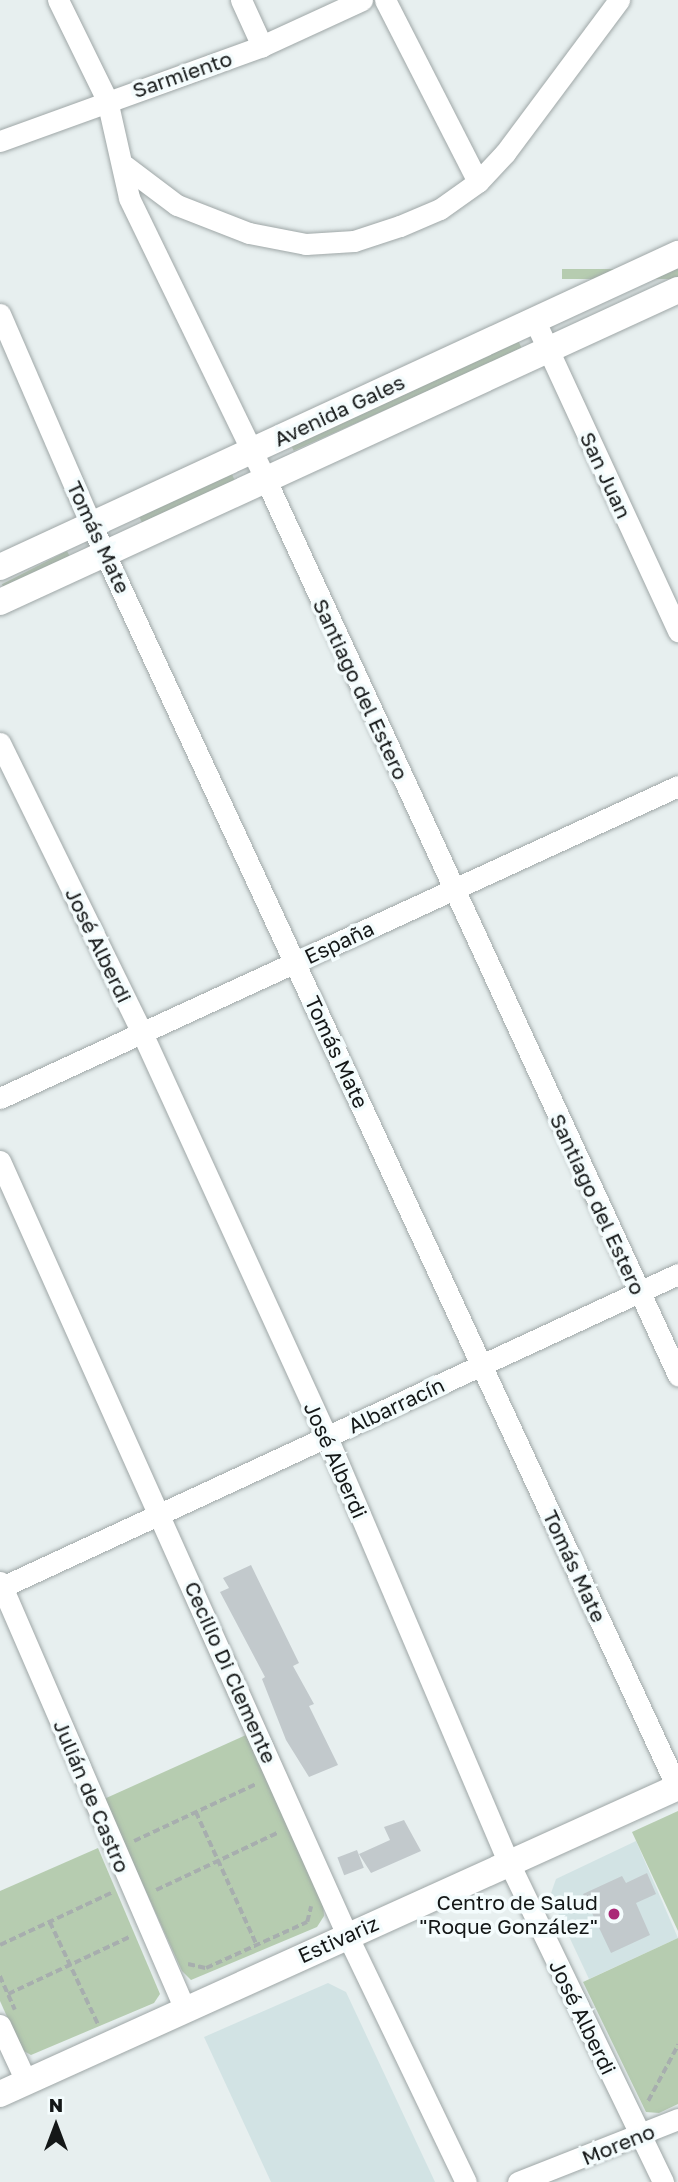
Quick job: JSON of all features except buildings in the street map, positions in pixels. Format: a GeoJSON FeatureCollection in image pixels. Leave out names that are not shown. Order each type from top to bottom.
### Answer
{"type":"FeatureCollection","features":[{"type":"Feature","properties":{"kind":"street","name":"Santiago del Estero"},"geometry":{"type":"LineString","coordinates":[[58,0],[107,100],[125,166],[130,198],[248,453],[265,478],[452,890],[678,1375]]}},
{"type":"Feature","properties":{"kind":"street"},"geometry":{"type":"LineString","coordinates":[[241,0],[262,46]]}},
{"type":"Feature","properties":{"kind":"street"},"geometry":{"type":"LineString","coordinates":[[288,34],[326,0]]}},
{"type":"Feature","properties":{"kind":"street","name":"Sarmiento"},"geometry":{"type":"LineString","coordinates":[[0,141],[262,46],[362,0]]}},
{"type":"Feature","properties":{"kind":"street"},"geometry":{"type":"LineString","coordinates":[[385,0],[478,182]]}},
{"type":"Feature","properties":{"kind":"street"},"geometry":{"type":"LineString","coordinates":[[125,166],[177,205],[213,222],[306,244],[354,241],[400,226],[440,209],[478,182],[505,153],[619,0]]}},
{"type":"Feature","properties":{"kind":"street","name":"Avenida Gales"},"geometry":{"type":"LineString","coordinates":[[0,567],[534,318],[678,254]]}},
{"type":"Feature","properties":{"kind":"street","name":"Avenida Gales"},"geometry":{"type":"LineString","coordinates":[[0,603],[265,478],[678,290]]}},
{"type":"Feature","properties":{"kind":"street","name":"Tomás Mate"},"geometry":{"type":"LineString","coordinates":[[0,314],[91,524],[678,1787]]}},
{"type":"Feature","properties":{"kind":"street","name":"San Juan"},"geometry":{"type":"LineString","coordinates":[[534,318],[678,631]]}},
{"type":"Feature","properties":{"kind":"street","name":"José Alberdi"},"geometry":{"type":"LineString","coordinates":[[0,743],[142,1033],[327,1437],[509,1863],[663,2182]]}},
{"type":"Feature","properties":{"kind":"street","name":"España"},"geometry":{"type":"LineString","coordinates":[[0,1098],[678,786]]}},
{"type":"Feature","properties":{"kind":"street","name":"Cecilio Di Clemente"},"geometry":{"type":"LineString","coordinates":[[0,1161],[161,1513],[346,1935],[466,2182]]}},
{"type":"Feature","properties":{"kind":"street","name":"Albarracín"},"geometry":{"type":"LineString","coordinates":[[1,1586],[678,1274]]}},
{"type":"Feature","properties":{"kind":"street","name":"Julián de Castro"},"geometry":{"type":"LineString","coordinates":[[1,1586],[185,2009]]}},
{"type":"Feature","properties":{"kind":"street","name":"Estivariz"},"geometry":{"type":"LineString","coordinates":[[0,2094],[346,1935],[678,1787]]}},
{"type":"Feature","properties":{"kind":"street"},"geometry":{"type":"LineString","coordinates":[[9,2022],[26,2081]]}},
{"type":"Feature","properties":{"kind":"street","name":"Moreno"},"geometry":{"type":"LineString","coordinates":[[519,2182],[638,2130],[678,2119]]}},
{"type":"Feature","properties":{"kind":"path"},"geometry":{"type":"LineString","coordinates":[[251,1772],[262,1796]]}},
{"type":"Feature","properties":{"kind":"path"},"geometry":{"type":"LineString","coordinates":[[134,1841],[256,1784]]}},
{"type":"Feature","properties":{"kind":"path"},"geometry":{"type":"LineString","coordinates":[[196,1812],[257,1945]]}},
{"type":"Feature","properties":{"kind":"path"},"geometry":{"type":"LineString","coordinates":[[273,1820],[284,1844]]}},
{"type":"Feature","properties":{"kind":"path"},"geometry":{"type":"LineString","coordinates":[[156,1890],[278,1832]]}},
{"type":"Feature","properties":{"kind":"path"},"geometry":{"type":"LineString","coordinates":[[107,1882],[116,1904]]}},
{"type":"Feature","properties":{"kind":"path"},"geometry":{"type":"LineString","coordinates":[[0,1945],[111,1893]]}},
{"type":"Feature","properties":{"kind":"path"},"geometry":{"type":"LineString","coordinates":[[169,1974],[188,1964],[206,1968],[307,1922],[312,1904]]}},
{"type":"Feature","properties":{"kind":"path"},"geometry":{"type":"LineString","coordinates":[[50,1922],[98,2024]]}},
{"type":"Feature","properties":{"kind":"path"},"geometry":{"type":"LineString","coordinates":[[126,1925],[137,1948]]}},
{"type":"Feature","properties":{"kind":"path"},"geometry":{"type":"LineString","coordinates":[[8,1994],[131,1936]]}},
{"type":"Feature","properties":{"kind":"path"},"geometry":{"type":"LineString","coordinates":[[0,1976],[8,1994],[9,2022]]}},
{"type":"Feature","properties":{"kind":"path"},"geometry":{"type":"LineString","coordinates":[[85,2029],[110,2018]]}},
{"type":"Feature","properties":{"kind":"path"},"geometry":{"type":"LineString","coordinates":[[638,2130],[678,2045]]}},
{"type":"Feature","properties":{"kind":"shaded area","name":"Centro de Salud \"Roque González\""},"geometry":{"type":"Polygon","coordinates":[[[636,1841],[678,1938],[589,1979],[550,1896],[556,1879],[636,1841]]]}},
{"type":"Feature","properties":{"kind":"shaded area"},"geometry":{"type":"Polygon","coordinates":[[[328,1983],[346,1992],[435,2182],[271,2182],[204,2037],[328,1983]]]}},
{"type":"Feature","properties":{"kind":"green space"},"geometry":{"type":"Polygon","coordinates":[[[562,269],[678,269],[678,279],[562,279],[562,269]]]}},
{"type":"Feature","properties":{"kind":"green space"},"geometry":{"type":"Polygon","coordinates":[[[518,340],[522,349],[294,451],[290,442],[518,340]]]}},
{"type":"Feature","properties":{"kind":"green space"},"geometry":{"type":"Polygon","coordinates":[[[231,472],[235,481],[142,523],[138,513],[231,472]]]}},
{"type":"Feature","properties":{"kind":"green space"},"geometry":{"type":"Polygon","coordinates":[[[67,551],[71,559],[6,592],[2,584],[67,551]]]}},
{"type":"Feature","properties":{"kind":"green space"},"geometry":{"type":"Polygon","coordinates":[[[246,1735],[323,1902],[324,1916],[317,1927],[191,1980],[182,1971],[104,1799],[246,1735]]]}},
{"type":"Feature","properties":{"kind":"green space"},"geometry":{"type":"Polygon","coordinates":[[[678,1811],[678,1931],[632,1832],[678,1811]]]}},
{"type":"Feature","properties":{"kind":"green space"},"geometry":{"type":"Polygon","coordinates":[[[98,1848],[160,1994],[154,2003],[31,2055],[22,2050],[0,2001],[0,1891],[98,1848]]]}},
{"type":"Feature","properties":{"kind":"green space"},"geometry":{"type":"Polygon","coordinates":[[[678,1938],[678,2104],[659,2113],[646,2112],[583,1982],[678,1938]]]}},
{"type":"Feature","properties":{"kind":"place","name":"Centro de Salud \"Roque González\""},"geometry":{"type":"Point","coordinates":[614,1914]}}]}
